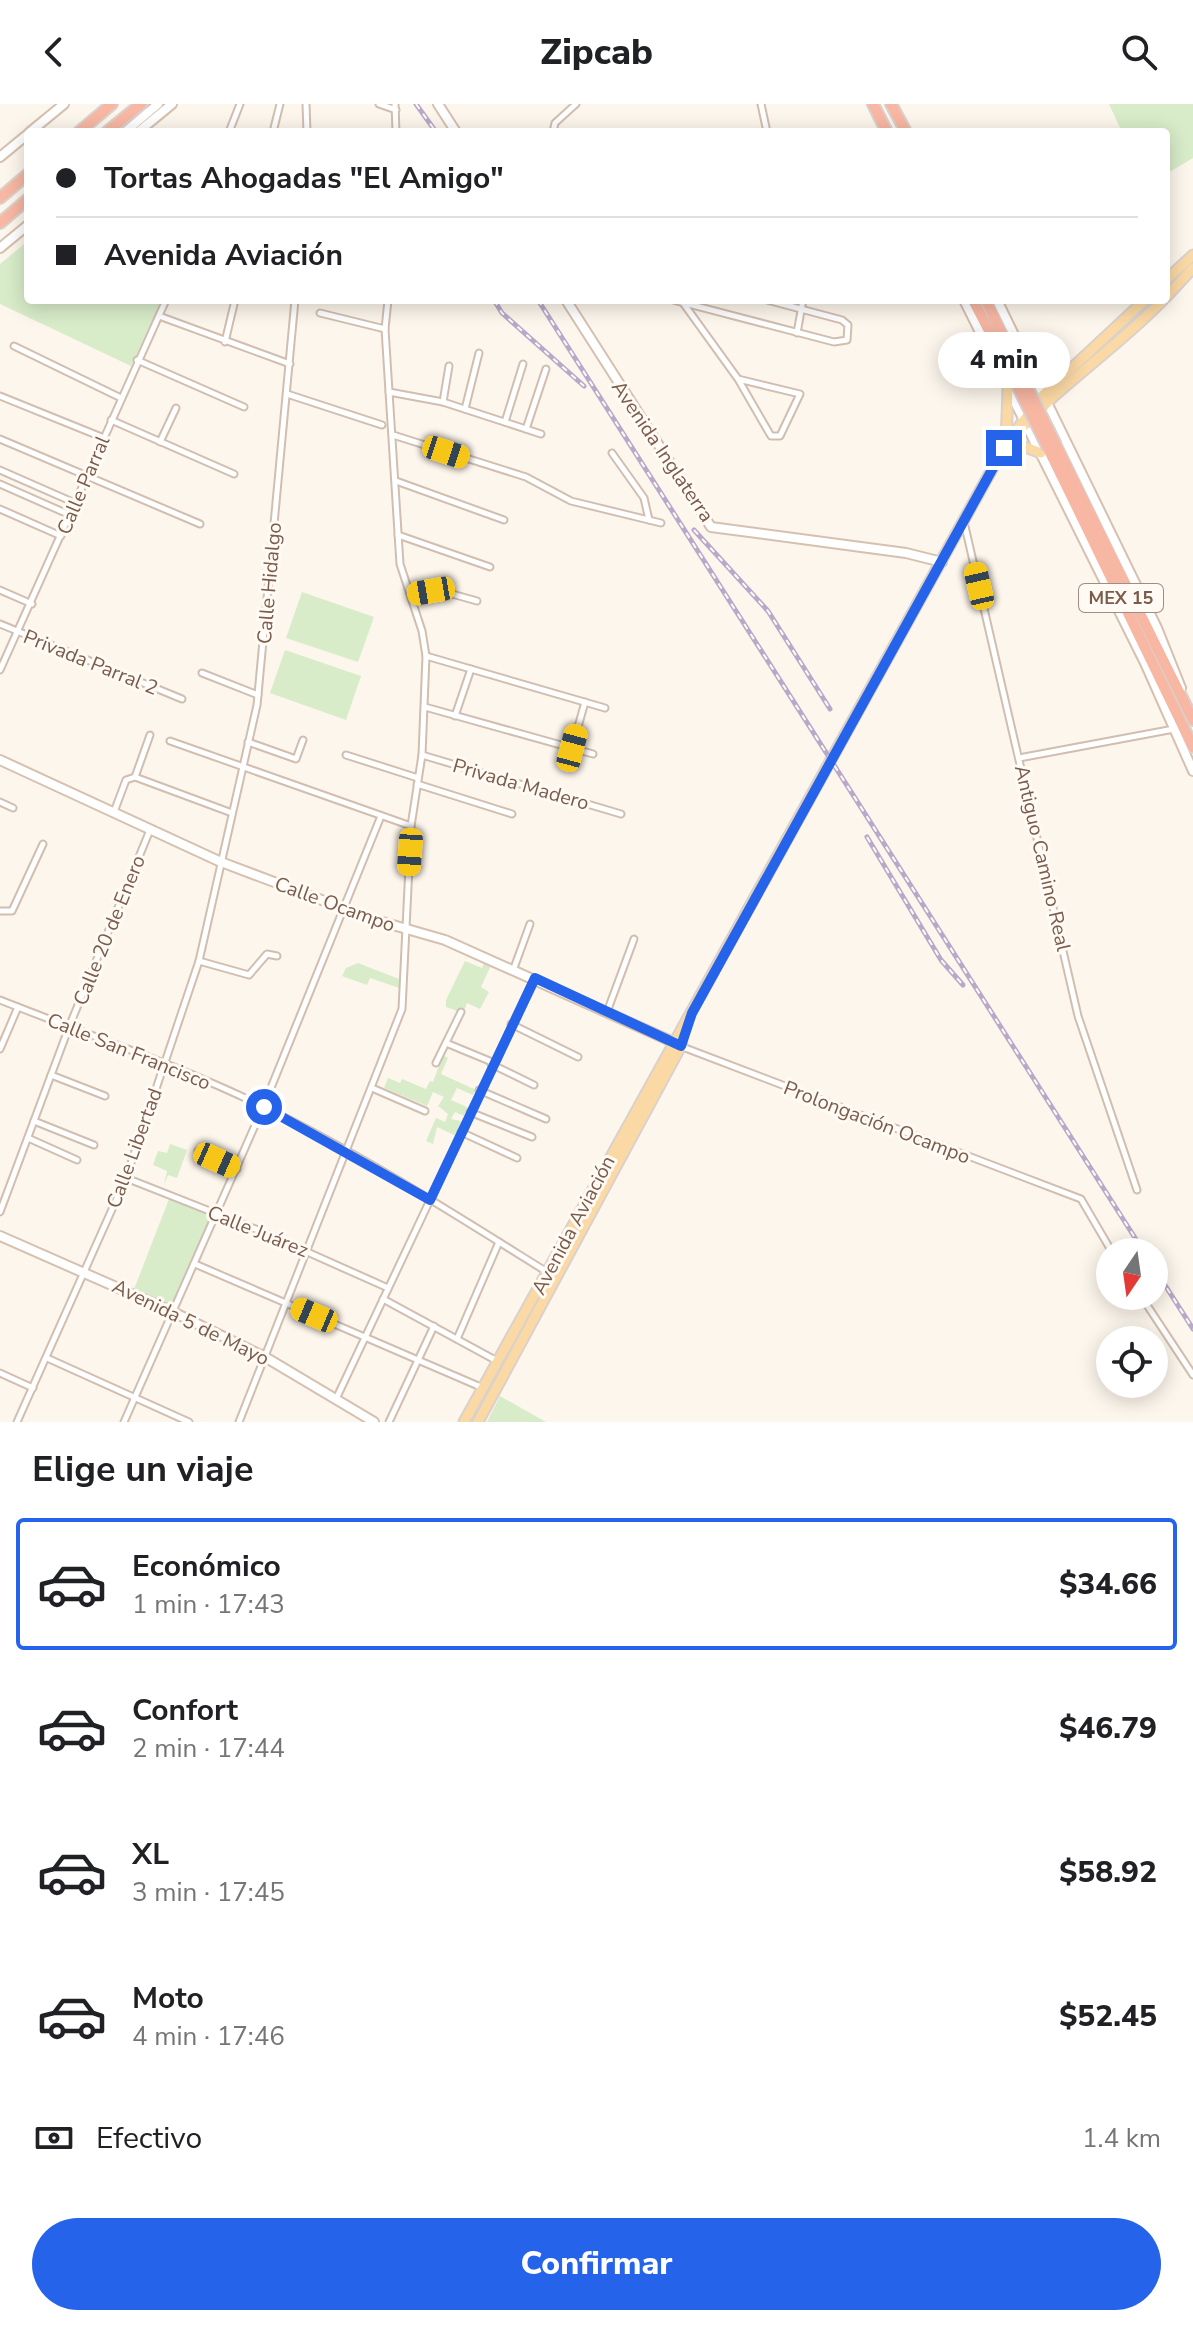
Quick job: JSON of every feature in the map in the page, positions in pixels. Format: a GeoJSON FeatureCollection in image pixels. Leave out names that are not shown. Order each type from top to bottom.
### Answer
{"type":"FeatureCollection","features":[{"type":"Feature","properties":{"kind":"highway"},"geometry":{"type":"LineString","coordinates":[[84,128],[112,104]]}},
{"type":"Feature","properties":{"kind":"highway"},"geometry":{"type":"LineString","coordinates":[[112,128],[141,104]]}},
{"type":"Feature","properties":{"kind":"highway"},"geometry":{"type":"LineString","coordinates":[[873,104],[885,128]]}},
{"type":"Feature","properties":{"kind":"highway"},"geometry":{"type":"LineString","coordinates":[[891,104],[904,128]]}},
{"type":"Feature","properties":{"kind":"highway"},"geometry":{"type":"LineString","coordinates":[[0,189],[24,177]]}},
{"type":"Feature","properties":{"kind":"highway"},"geometry":{"type":"LineString","coordinates":[[0,198],[24,178]]}},
{"type":"Feature","properties":{"kind":"highway"},"geometry":{"type":"LineString","coordinates":[[0,223],[24,202]]}},
{"type":"Feature","properties":{"kind":"highway","name":"MEX 15"},"geometry":{"type":"LineString","coordinates":[[975,304],[1015,372],[1193,719]]}},
{"type":"Feature","properties":{"kind":"highway","name":"MEX 15"},"geometry":{"type":"LineString","coordinates":[[988,304],[1015,372]]}},
{"type":"Feature","properties":{"kind":"highway","name":"MEX 15"},"geometry":{"type":"LineString","coordinates":[[1053,447],[1193,747]]}},
{"type":"Feature","properties":{"kind":"main road"},"geometry":{"type":"LineString","coordinates":[[35,128],[64,104]]}},
{"type":"Feature","properties":{"kind":"main road"},"geometry":{"type":"LineString","coordinates":[[135,128],[160,108],[172,104]]}},
{"type":"Feature","properties":{"kind":"main road"},"geometry":{"type":"LineString","coordinates":[[438,104],[453,128]]}},
{"type":"Feature","properties":{"kind":"main road"},"geometry":{"type":"LineString","coordinates":[[0,157],[24,137]]}},
{"type":"Feature","properties":{"kind":"main road"},"geometry":{"type":"LineString","coordinates":[[0,248],[24,228]]}},
{"type":"Feature","properties":{"kind":"main road"},"geometry":{"type":"LineString","coordinates":[[1170,276],[1193,255]]}},
{"type":"Feature","properties":{"kind":"main road"},"geometry":{"type":"LineString","coordinates":[[1170,293],[1193,268]]}},
{"type":"Feature","properties":{"kind":"main road","name":"Avenida Inglaterra"},"geometry":{"type":"LineString","coordinates":[[569,304],[711,527],[906,553],[942,562]]}},
{"type":"Feature","properties":{"kind":"main road"},"geometry":{"type":"LineString","coordinates":[[966,304],[1022,425],[1053,447]]}},
{"type":"Feature","properties":{"kind":"main road"},"geometry":{"type":"LineString","coordinates":[[999,304],[1044,399],[1053,447],[1193,771]]}},
{"type":"Feature","properties":{"kind":"main road"},"geometry":{"type":"LineString","coordinates":[[1044,399],[1141,304]]}},
{"type":"Feature","properties":{"kind":"main road"},"geometry":{"type":"LineString","coordinates":[[1044,399],[1134,330],[1160,304]]}},
{"type":"Feature","properties":{"kind":"main road"},"geometry":{"type":"LineString","coordinates":[[999,371],[1006,378],[1016,378],[1022,373],[1025,360]]}},
{"type":"Feature","properties":{"kind":"main road"},"geometry":{"type":"LineString","coordinates":[[1006,444],[1008,390]]}},
{"type":"Feature","properties":{"kind":"main road","name":"Avenida Aviación"},"geometry":{"type":"LineString","coordinates":[[478,1422],[683,1030],[1006,444],[1044,399]]}},
{"type":"Feature","properties":{"kind":"main road"},"geometry":{"type":"LineString","coordinates":[[999,458],[1020,448],[1053,447]]}},
{"type":"Feature","properties":{"kind":"main road","name":"Calle Ocampo"},"geometry":{"type":"LineString","coordinates":[[0,760],[221,862],[404,929],[436,937],[514,968],[677,1044]]}},
{"type":"Feature","properties":{"kind":"main road","name":"Avenida Aviación"},"geometry":{"type":"LineString","coordinates":[[464,1422],[677,1044]]}},
{"type":"Feature","properties":{"kind":"main road","name":"Avenida 5 de Mayo"},"geometry":{"type":"LineString","coordinates":[[0,1236],[173,1312],[265,1357],[374,1422]]}},
{"type":"Feature","properties":{"kind":"street"},"geometry":{"type":"LineString","coordinates":[[231,128],[240,104]]}},
{"type":"Feature","properties":{"kind":"street"},"geometry":{"type":"LineString","coordinates":[[274,128],[280,104]]}},
{"type":"Feature","properties":{"kind":"street"},"geometry":{"type":"LineString","coordinates":[[306,104],[307,128]]}},
{"type":"Feature","properties":{"kind":"street"},"geometry":{"type":"LineString","coordinates":[[379,104],[396,107],[396,128]]}},
{"type":"Feature","properties":{"kind":"street"},"geometry":{"type":"LineString","coordinates":[[554,128],[555,123],[576,104]]}},
{"type":"Feature","properties":{"kind":"street"},"geometry":{"type":"LineString","coordinates":[[761,104],[766,128]]}},
{"type":"Feature","properties":{"kind":"street","name":"Calle Parral"},"geometry":{"type":"LineString","coordinates":[[0,670],[3,656],[32,604],[164,304]]}},
{"type":"Feature","properties":{"kind":"street"},"geometry":{"type":"LineString","coordinates":[[225,342],[234,304]]}},
{"type":"Feature","properties":{"kind":"street","name":"Calle Hidalgo"},"geometry":{"type":"LineString","coordinates":[[221,862],[258,695],[295,304]]}},
{"type":"Feature","properties":{"kind":"street"},"geometry":{"type":"LineString","coordinates":[[239,1422],[402,1009],[411,826],[422,755],[426,656],[400,564],[385,329],[388,304]]}},
{"type":"Feature","properties":{"kind":"street"},"geometry":{"type":"LineString","coordinates":[[680,304],[738,379],[771,436],[780,436],[800,394],[738,379]]}},
{"type":"Feature","properties":{"kind":"street"},"geometry":{"type":"LineString","coordinates":[[689,304],[840,343],[850,335],[848,325],[842,320],[781,304]]}},
{"type":"Feature","properties":{"kind":"street"},"geometry":{"type":"LineString","coordinates":[[797,333],[803,304]]}},
{"type":"Feature","properties":{"kind":"street"},"geometry":{"type":"LineString","coordinates":[[320,313],[385,329]]}},
{"type":"Feature","properties":{"kind":"street"},"geometry":{"type":"LineString","coordinates":[[159,316],[290,364]]}},
{"type":"Feature","properties":{"kind":"street"},"geometry":{"type":"LineString","coordinates":[[14,346],[121,398]]}},
{"type":"Feature","properties":{"kind":"street"},"geometry":{"type":"LineString","coordinates":[[465,409],[479,353]]}},
{"type":"Feature","properties":{"kind":"street"},"geometry":{"type":"LineString","coordinates":[[137,360],[244,407]]}},
{"type":"Feature","properties":{"kind":"street"},"geometry":{"type":"LineString","coordinates":[[505,422],[523,364]]}},
{"type":"Feature","properties":{"kind":"street"},"geometry":{"type":"LineString","coordinates":[[443,402],[449,366]]}},
{"type":"Feature","properties":{"kind":"street"},"geometry":{"type":"LineString","coordinates":[[526,429],[546,369]]}},
{"type":"Feature","properties":{"kind":"street"},"geometry":{"type":"LineString","coordinates":[[389,392],[443,402],[541,434]]}},
{"type":"Feature","properties":{"kind":"street"},"geometry":{"type":"LineString","coordinates":[[287,394],[382,425]]}},
{"type":"Feature","properties":{"kind":"street"},"geometry":{"type":"LineString","coordinates":[[0,396],[104,438]]}},
{"type":"Feature","properties":{"kind":"street"},"geometry":{"type":"LineString","coordinates":[[160,442],[176,408]]}},
{"type":"Feature","properties":{"kind":"street"},"geometry":{"type":"LineString","coordinates":[[111,420],[234,474]]}},
{"type":"Feature","properties":{"kind":"street"},"geometry":{"type":"LineString","coordinates":[[393,435],[526,477],[571,501],[661,523]]}},
{"type":"Feature","properties":{"kind":"street"},"geometry":{"type":"LineString","coordinates":[[0,439],[200,524]]}},
{"type":"Feature","properties":{"kind":"street"},"geometry":{"type":"LineString","coordinates":[[612,453],[644,498],[649,520]]}},
{"type":"Feature","properties":{"kind":"street"},"geometry":{"type":"LineString","coordinates":[[0,470],[75,503]]}},
{"type":"Feature","properties":{"kind":"street"},"geometry":{"type":"LineString","coordinates":[[396,481],[504,520]]}},
{"type":"Feature","properties":{"kind":"street"},"geometry":{"type":"LineString","coordinates":[[0,484],[70,515]]}},
{"type":"Feature","properties":{"kind":"street"},"geometry":{"type":"LineString","coordinates":[[0,509],[61,536]]}},
{"type":"Feature","properties":{"kind":"street","name":"Antiguo Camino Real"},"geometry":{"type":"LineString","coordinates":[[964,522],[1078,1016],[1137,1190]]}},
{"type":"Feature","properties":{"kind":"street"},"geometry":{"type":"LineString","coordinates":[[398,535],[490,567]]}},
{"type":"Feature","properties":{"kind":"street"},"geometry":{"type":"LineString","coordinates":[[0,590],[32,604]]}},
{"type":"Feature","properties":{"kind":"street"},"geometry":{"type":"LineString","coordinates":[[410,594],[445,592],[477,601]]}},
{"type":"Feature","properties":{"kind":"street","name":"Privada Parral 2"},"geometry":{"type":"LineString","coordinates":[[0,624],[182,699]]}},
{"type":"Feature","properties":{"kind":"street"},"geometry":{"type":"LineString","coordinates":[[426,656],[605,708]]}},
{"type":"Feature","properties":{"kind":"street"},"geometry":{"type":"LineString","coordinates":[[455,716],[471,669]]}},
{"type":"Feature","properties":{"kind":"street"},"geometry":{"type":"LineString","coordinates":[[202,673],[258,695]]}},
{"type":"Feature","properties":{"kind":"street"},"geometry":{"type":"LineString","coordinates":[[572,748],[585,702]]}},
{"type":"Feature","properties":{"kind":"street"},"geometry":{"type":"LineString","coordinates":[[425,707],[593,754]]}},
{"type":"Feature","properties":{"kind":"street"},"geometry":{"type":"LineString","coordinates":[[1019,758],[1174,729]]}},
{"type":"Feature","properties":{"kind":"street"},"geometry":{"type":"LineString","coordinates":[[135,777],[150,735]]}},
{"type":"Feature","properties":{"kind":"street"},"geometry":{"type":"LineString","coordinates":[[248,742],[298,758],[303,740]]}},
{"type":"Feature","properties":{"kind":"street"},"geometry":{"type":"LineString","coordinates":[[170,741],[242,769],[411,826]]}},
{"type":"Feature","properties":{"kind":"street"},"geometry":{"type":"LineString","coordinates":[[346,755],[512,814]]}},
{"type":"Feature","properties":{"kind":"street","name":"Privada Madero"},"geometry":{"type":"LineString","coordinates":[[422,755],[621,814]]}},
{"type":"Feature","properties":{"kind":"street"},"geometry":{"type":"LineString","coordinates":[[114,812],[126,780],[135,777],[232,813]]}},
{"type":"Feature","properties":{"kind":"street"},"geometry":{"type":"LineString","coordinates":[[0,802],[13,808]]}},
{"type":"Feature","properties":{"kind":"street"},"geometry":{"type":"LineString","coordinates":[[124,1422],[264,1107],[381,816]]}},
{"type":"Feature","properties":{"kind":"street","name":"Calle 20 de Enero"},"geometry":{"type":"LineString","coordinates":[[0,1212],[69,1027],[151,829]]}},
{"type":"Feature","properties":{"kind":"street"},"geometry":{"type":"LineString","coordinates":[[0,911],[12,911],[43,844]]}},
{"type":"Feature","properties":{"kind":"street","name":"Calle Libertad"},"geometry":{"type":"LineString","coordinates":[[17,1422],[126,1178],[199,961],[221,862]]}},
{"type":"Feature","properties":{"kind":"street"},"geometry":{"type":"LineString","coordinates":[[514,968],[530,924]]}},
{"type":"Feature","properties":{"kind":"street"},"geometry":{"type":"LineString","coordinates":[[607,1012],[634,939]]}},
{"type":"Feature","properties":{"kind":"street"},"geometry":{"type":"LineString","coordinates":[[199,961],[249,975],[267,954],[277,956]]}},
{"type":"Feature","properties":{"kind":"street"},"geometry":{"type":"LineString","coordinates":[[336,1399],[479,1090],[535,978]]}},
{"type":"Feature","properties":{"kind":"street","name":"Calle San Francisco"},"geometry":{"type":"LineString","coordinates":[[0,1000],[165,1063],[264,1107],[348,1152],[548,1272]]}},
{"type":"Feature","properties":{"kind":"street"},"geometry":{"type":"LineString","coordinates":[[0,1049],[18,1007]]}},
{"type":"Feature","properties":{"kind":"street"},"geometry":{"type":"LineString","coordinates":[[436,1063],[461,1012]]}},
{"type":"Feature","properties":{"kind":"street"},"geometry":{"type":"LineString","coordinates":[[511,1024],[578,1057]]}},
{"type":"Feature","properties":{"kind":"street"},"geometry":{"type":"LineString","coordinates":[[446,1043],[534,1085]]}},
{"type":"Feature","properties":{"kind":"street","name":"Prolongación Ocampo"},"geometry":{"type":"LineString","coordinates":[[677,1044],[1081,1199],[1104,1238]]}},
{"type":"Feature","properties":{"kind":"street"},"geometry":{"type":"LineString","coordinates":[[51,1075],[105,1096]]}},
{"type":"Feature","properties":{"kind":"street"},"geometry":{"type":"LineString","coordinates":[[372,1088],[425,1111]]}},
{"type":"Feature","properties":{"kind":"street"},"geometry":{"type":"LineString","coordinates":[[479,1090],[546,1119]]}},
{"type":"Feature","properties":{"kind":"street"},"geometry":{"type":"LineString","coordinates":[[470,1112],[532,1137]]}},
{"type":"Feature","properties":{"kind":"street"},"geometry":{"type":"LineString","coordinates":[[34,1121],[94,1145]]}},
{"type":"Feature","properties":{"kind":"street"},"geometry":{"type":"LineString","coordinates":[[461,1132],[517,1158]]}},
{"type":"Feature","properties":{"kind":"street"},"geometry":{"type":"LineString","coordinates":[[28,1138],[77,1160]]}},
{"type":"Feature","properties":{"kind":"street"},"geometry":{"type":"LineString","coordinates":[[198,1151],[237,1169]]}},
{"type":"Feature","properties":{"kind":"street","name":"Calle Juárez"},"geometry":{"type":"LineString","coordinates":[[126,1178],[388,1288]]}},
{"type":"Feature","properties":{"kind":"street"},"geometry":{"type":"LineString","coordinates":[[457,1339],[499,1242]]}},
{"type":"Feature","properties":{"kind":"street"},"geometry":{"type":"LineString","coordinates":[[195,1264],[483,1388]]}},
{"type":"Feature","properties":{"kind":"street"},"geometry":{"type":"LineString","coordinates":[[383,1299],[498,1361]]}},
{"type":"Feature","properties":{"kind":"street"},"geometry":{"type":"LineString","coordinates":[[1150,1310],[1193,1375]]}},
{"type":"Feature","properties":{"kind":"street"},"geometry":{"type":"LineString","coordinates":[[389,1422],[434,1326]]}},
{"type":"Feature","properties":{"kind":"street"},"geometry":{"type":"LineString","coordinates":[[47,1358],[189,1422]]}},
{"type":"Feature","properties":{"kind":"street"},"geometry":{"type":"LineString","coordinates":[[0,1373],[33,1388]]}},
{"type":"Feature","properties":{"kind":"green space"},"geometry":{"type":"Polygon","coordinates":[[[1109,104],[1193,104],[1193,158],[1170,172],[1170,128],[1120,128],[1109,104]]]}},
{"type":"Feature","properties":{"kind":"green space"},"geometry":{"type":"Polygon","coordinates":[[[24,244],[24,304],[160,304],[131,366],[0,304],[0,264],[24,244]]]}},
{"type":"Feature","properties":{"kind":"green space"},"geometry":{"type":"Polygon","coordinates":[[[302,592],[374,617],[358,662],[286,638],[302,592]]]}},
{"type":"Feature","properties":{"kind":"green space"},"geometry":{"type":"Polygon","coordinates":[[[285,650],[361,676],[346,720],[270,693],[285,650]]]}},
{"type":"Feature","properties":{"kind":"green space"},"geometry":{"type":"Polygon","coordinates":[[[465,961],[482,968],[485,961],[492,963],[481,987],[489,992],[480,1009],[467,1003],[463,1013],[446,1007],[446,1000],[465,961]]]}},
{"type":"Feature","properties":{"kind":"green space"},"geometry":{"type":"Polygon","coordinates":[[[358,963],[399,979],[399,988],[370,978],[367,985],[342,976],[346,968],[358,963]]]}},
{"type":"Feature","properties":{"kind":"green space"},"geometry":{"type":"Polygon","coordinates":[[[443,1055],[448,1058],[441,1074],[476,1090],[473,1095],[457,1088],[451,1100],[467,1107],[464,1116],[455,1112],[451,1119],[461,1121],[456,1136],[437,1127],[433,1144],[426,1141],[436,1118],[445,1122],[448,1114],[438,1106],[444,1097],[433,1092],[427,1106],[384,1088],[388,1078],[400,1083],[402,1079],[426,1089],[430,1081],[433,1082],[443,1055]]]}},
{"type":"Feature","properties":{"kind":"green space"},"geometry":{"type":"Polygon","coordinates":[[[170,1144],[187,1150],[177,1178],[168,1175],[164,1185],[167,1171],[153,1165],[158,1151],[167,1153],[170,1144]]]}},
{"type":"Feature","properties":{"kind":"green space"},"geometry":{"type":"Polygon","coordinates":[[[169,1199],[214,1216],[172,1309],[133,1292],[169,1199]]]}},
{"type":"Feature","properties":{"kind":"green space"},"geometry":{"type":"Polygon","coordinates":[[[500,1396],[546,1422],[487,1422],[500,1396]]]}},
{"type":"Feature","properties":{"kind":"railway"},"geometry":{"type":"LineString","coordinates":[[416,104],[433,128]]}},
{"type":"Feature","properties":{"kind":"railway"},"geometry":{"type":"LineString","coordinates":[[496,304],[502,313],[584,386]]}},
{"type":"Feature","properties":{"kind":"railway"},"geometry":{"type":"LineString","coordinates":[[541,304],[1135,1238]]}},
{"type":"Feature","properties":{"kind":"railway"},"geometry":{"type":"LineString","coordinates":[[694,530],[768,611],[830,709]]}},
{"type":"Feature","properties":{"kind":"railway"},"geometry":{"type":"LineString","coordinates":[[867,837],[941,960],[963,985]]}},
{"type":"Feature","properties":{"kind":"railway"},"geometry":{"type":"LineString","coordinates":[[1168,1290],[1193,1329]]}},
{"type":"Feature","properties":{"kind":"route"},"geometry":{"type":"LineString","coordinates":[[264,1107],[430,1200],[492,1062],[535,978],[681,1046],[683,1030],[692,1013],[1004,448]]}}]}
